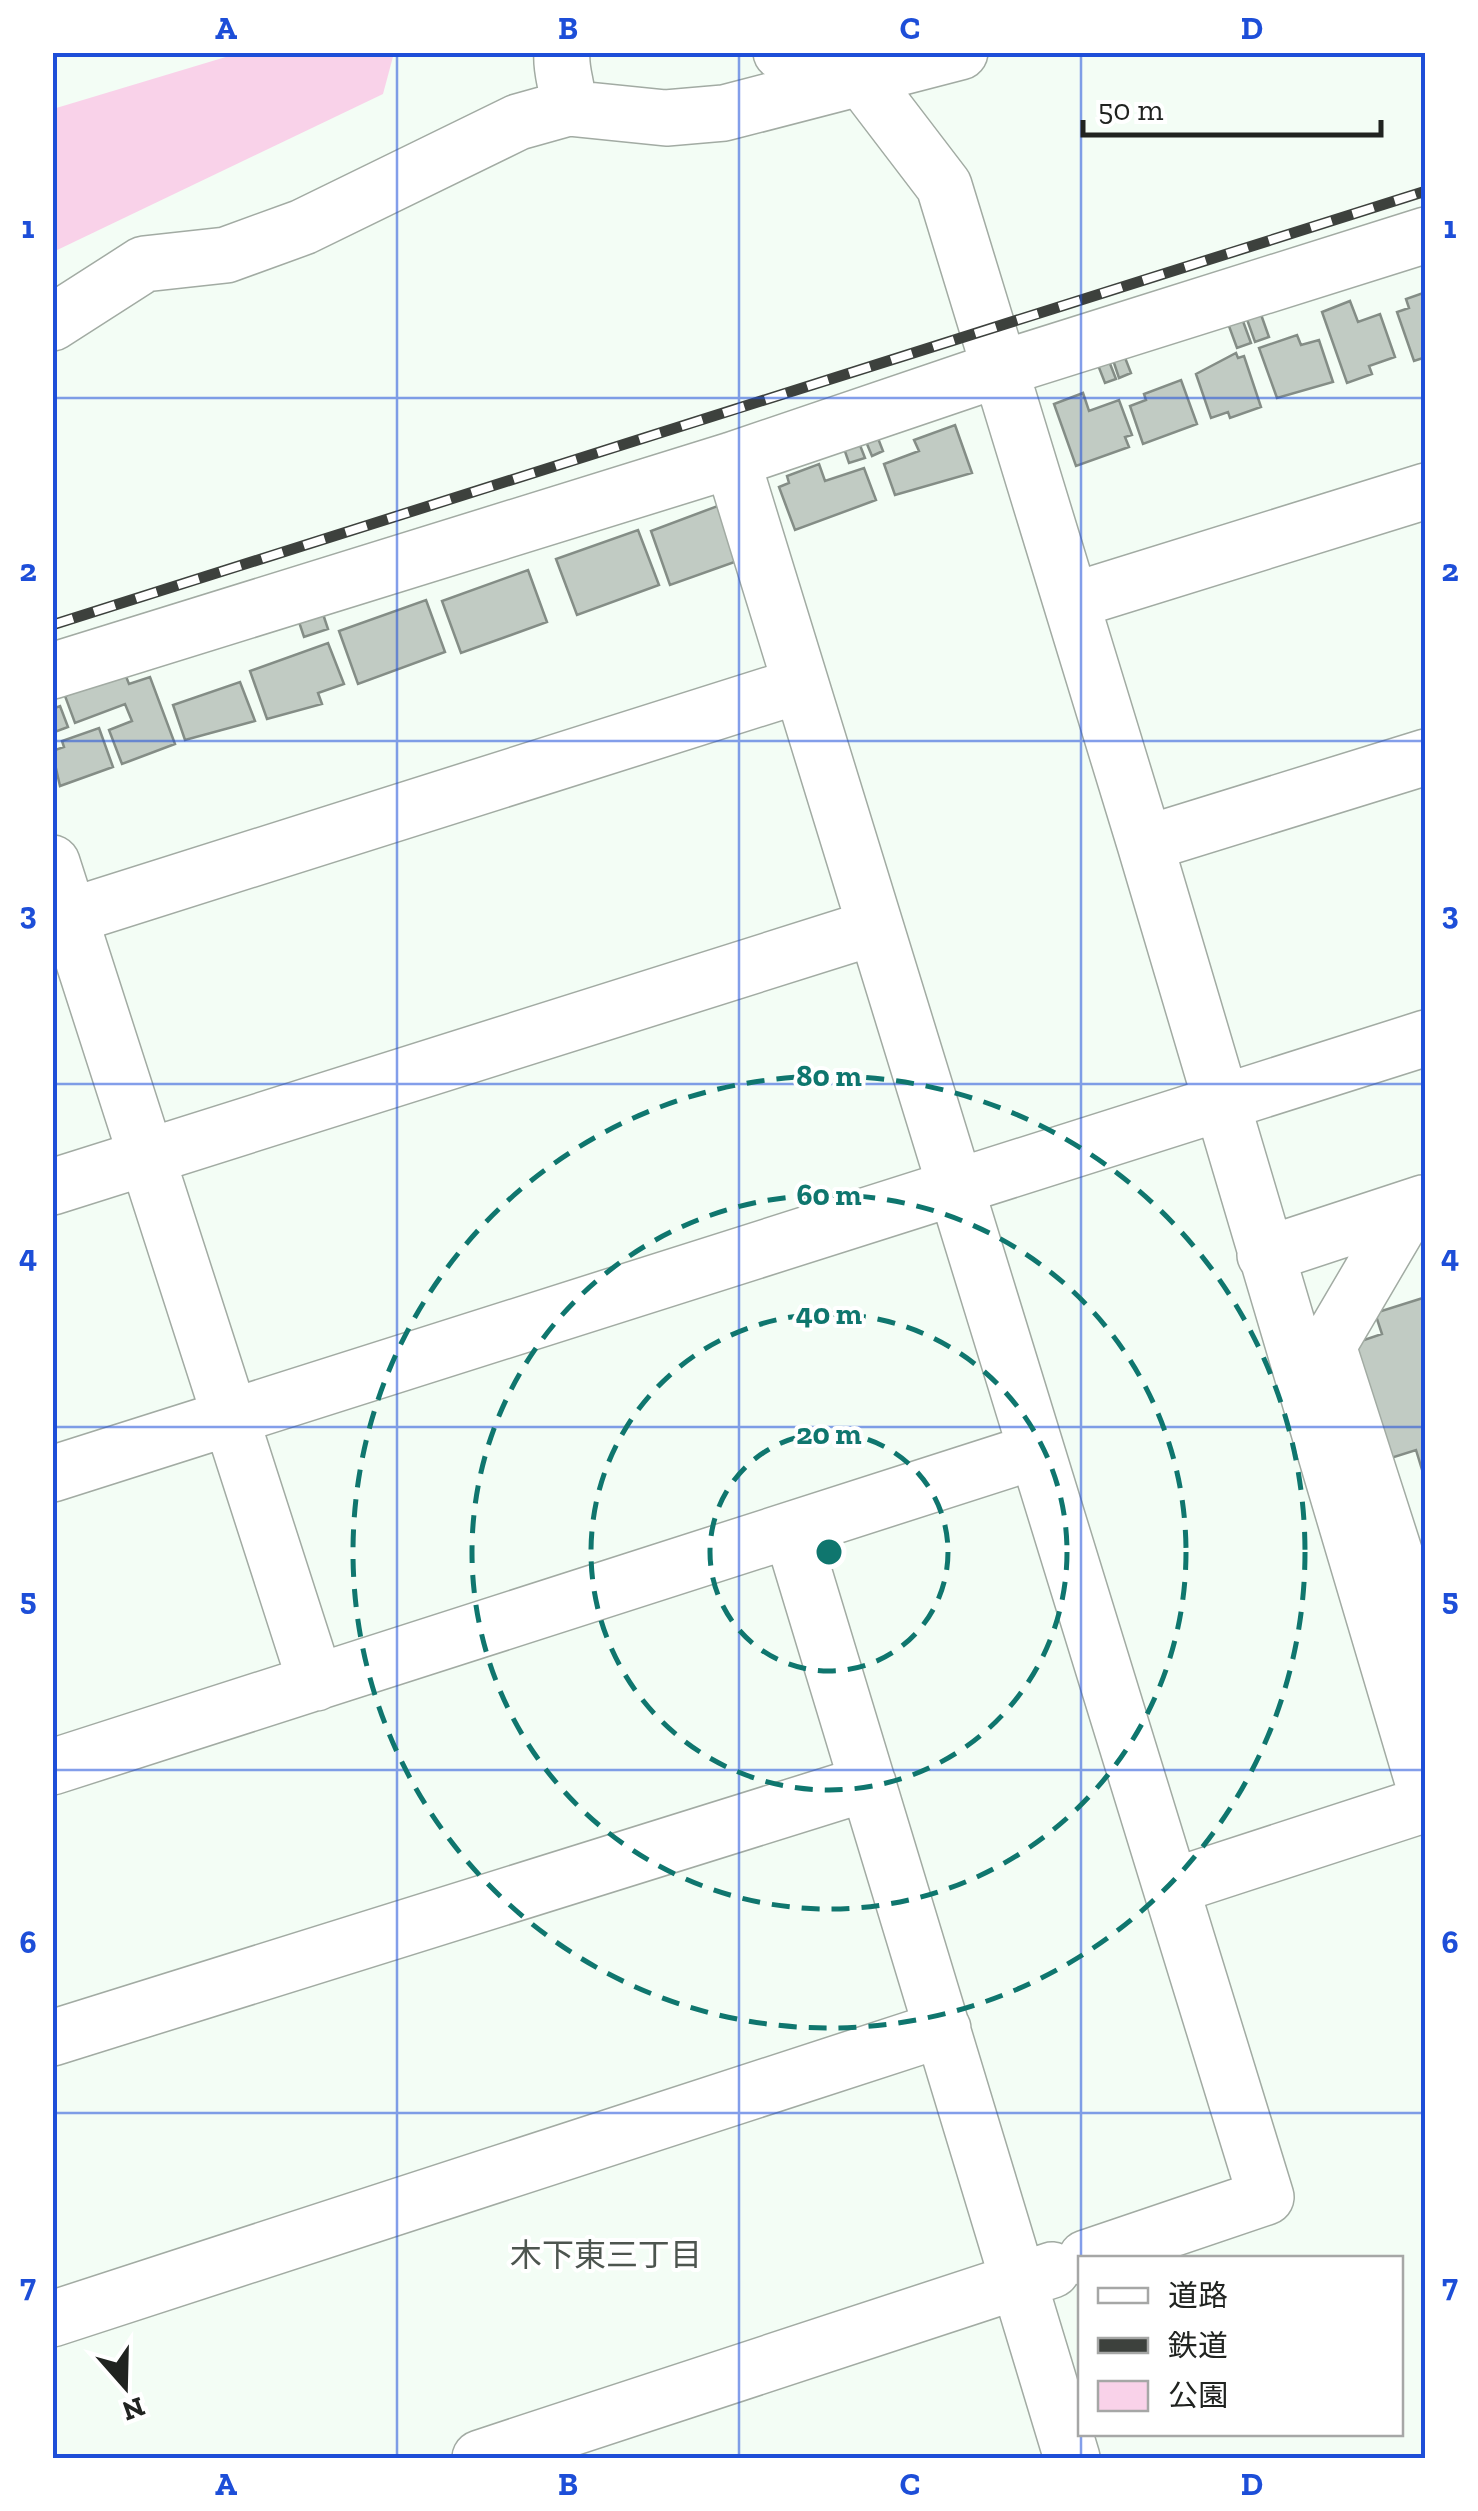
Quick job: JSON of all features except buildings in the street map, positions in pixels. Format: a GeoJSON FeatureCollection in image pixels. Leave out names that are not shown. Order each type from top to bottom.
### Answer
{"type":"FeatureCollection","features":[{"type":"Feature","properties":{"kind":"street"},"geometry":{"type":"LineString","coordinates":[[562,52],[560,72],[568,92],[568,108]]}},
{"type":"Feature","properties":{"kind":"street"},"geometry":{"type":"LineString","coordinates":[[781,52],[860,76],[944,186],[1145,844],[1426,1792]]}},
{"type":"Feature","properties":{"kind":"street"},"geometry":{"type":"LineString","coordinates":[[52,323],[144,264],[226,256],[303,227],[518,122],[568,108],[666,118],[724,113],[960,52]]}},
{"type":"Feature","properties":{"kind":"street"},"geometry":{"type":"LineString","coordinates":[[52,671],[732,460],[1000,369],[1426,234]]}},
{"type":"Feature","properties":{"kind":"street"},"geometry":{"type":"LineString","coordinates":[[732,460],[1174,1886],[1266,2198],[1092,2256]]}},
{"type":"Feature","properties":{"kind":"street"},"geometry":{"type":"LineString","coordinates":[[1072,601],[1426,491]]}},
{"type":"Feature","properties":{"kind":"street"},"geometry":{"type":"LineString","coordinates":[[61,919],[801,684]]}},
{"type":"Feature","properties":{"kind":"street"},"geometry":{"type":"LineString","coordinates":[[1145,844],[1426,757]]}},
{"type":"Feature","properties":{"kind":"street"},"geometry":{"type":"LineString","coordinates":[[52,863],[61,919],[147,1157],[316,1682]]}},
{"type":"Feature","properties":{"kind":"street"},"geometry":{"type":"LineString","coordinates":[[52,1186],[876,927]]}},
{"type":"Feature","properties":{"kind":"street"},"geometry":{"type":"LineString","coordinates":[[52,1474],[1219,1100],[1426,1038]]}},
{"type":"Feature","properties":{"kind":"street"},"geometry":{"type":"LineString","coordinates":[[1265,1255],[1417,1205]]}},
{"type":"Feature","properties":{"kind":"street"},"geometry":{"type":"LineString","coordinates":[[1417,1205],[1328,1346],[1412,1560],[1426,1651]]}},
{"type":"Feature","properties":{"kind":"street"},"geometry":{"type":"LineString","coordinates":[[52,1768],[1036,1450]]}},
{"type":"Feature","properties":{"kind":"street"},"geometry":{"type":"LineString","coordinates":[[791,1530],[1072,2458]]}},
{"type":"Feature","properties":{"kind":"street"},"geometry":{"type":"LineString","coordinates":[[52,2038],[868,1783]]}},
{"type":"Feature","properties":{"kind":"street"},"geometry":{"type":"LineString","coordinates":[[1174,1886],[1426,1804]]}},
{"type":"Feature","properties":{"kind":"street"},"geometry":{"type":"LineString","coordinates":[[52,2319],[943,2029]]}},
{"type":"Feature","properties":{"kind":"street"},"geometry":{"type":"LineString","coordinates":[[480,2458],[1078,2261]]}},
{"type":"Feature","properties":{"kind":"green space"},"geometry":{"type":"Polygon","coordinates":[[[239,53],[394,53],[383,94],[53,252],[53,109],[239,53]]]}},
{"type":"Feature","properties":{"kind":"railway"},"geometry":{"type":"LineString","coordinates":[[52,625],[1426,191]]}},
{"type":"Feature","properties":{"kind":"district","name":"木下東三丁目"},"geometry":{"type":"Point","coordinates":[606,2255]}}]}
